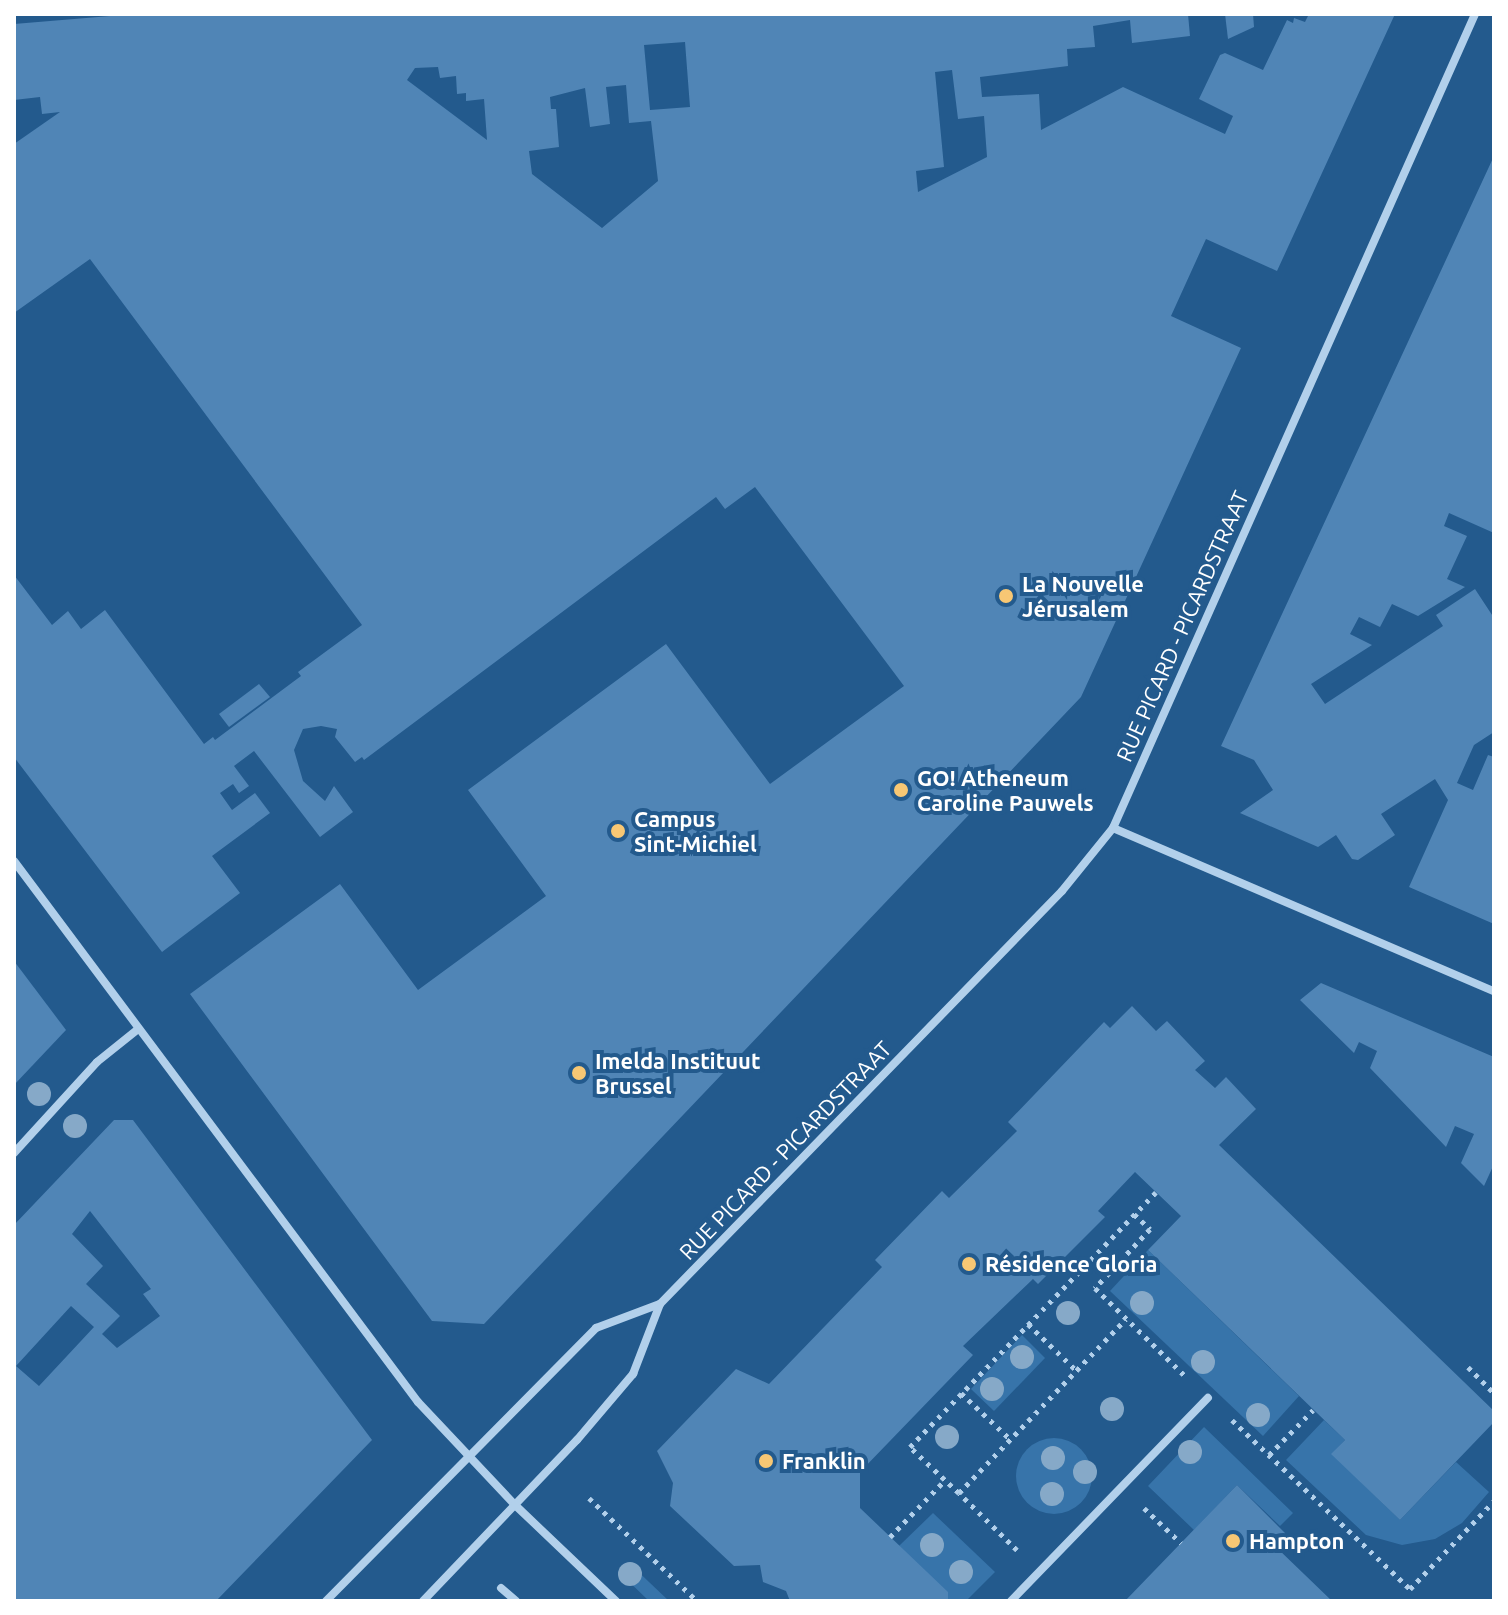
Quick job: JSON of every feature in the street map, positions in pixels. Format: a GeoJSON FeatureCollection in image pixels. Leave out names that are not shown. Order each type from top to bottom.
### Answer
{"type":"FeatureCollection","features":[{"type":"Feature","properties":{"kind":"street","name":"RUE PICARD - PICARDSTRAAT"},"geometry":{"type":"LineString","coordinates":[[423,1601],[577,1440],[633,1374],[660,1304],[1062,891],[1113,828],[1475,14]]}},
{"type":"Feature","properties":{"kind":"street"},"geometry":{"type":"LineString","coordinates":[[1113,828],[1494,991]]}},
{"type":"Feature","properties":{"kind":"street"},"geometry":{"type":"LineString","coordinates":[[14,861],[418,1402],[514,1504],[616,1601]]}},
{"type":"Feature","properties":{"kind":"street"},"geometry":{"type":"LineString","coordinates":[[14,1153],[97,1062],[138,1029]]}},
{"type":"Feature","properties":{"kind":"street","name":"RUE PICARD - PICARDSTRAAT"},"geometry":{"type":"LineString","coordinates":[[326,1601],[596,1328],[660,1304]]}},
{"type":"Feature","properties":{"kind":"street"},"geometry":{"type":"LineString","coordinates":[[1011,1601],[1208,1398]]}},
{"type":"Feature","properties":{"kind":"street"},"geometry":{"type":"LineString","coordinates":[[501,1588],[516,1601]]}},
{"type":"Feature","properties":{"kind":"path"},"geometry":{"type":"LineString","coordinates":[[1039,1573],[910,1447],[1156,1192]]}},
{"type":"Feature","properties":{"kind":"path"},"geometry":{"type":"LineString","coordinates":[[1134,1214],[1150,1229],[1095,1288],[1410,1589],[1494,1501]]}},
{"type":"Feature","properties":{"kind":"path"},"geometry":{"type":"LineString","coordinates":[[959,1493],[1126,1319]]}},
{"type":"Feature","properties":{"kind":"path"},"geometry":{"type":"LineString","coordinates":[[1028,1324],[1076,1370]]}},
{"type":"Feature","properties":{"kind":"path"},"geometry":{"type":"LineString","coordinates":[[1468,1367],[1494,1393]]}},
{"type":"Feature","properties":{"kind":"path"},"geometry":{"type":"LineString","coordinates":[[961,1393],[1010,1439]]}},
{"type":"Feature","properties":{"kind":"path"},"geometry":{"type":"LineString","coordinates":[[1269,1455],[1313,1410]]}},
{"type":"Feature","properties":{"kind":"path"},"geometry":{"type":"LineString","coordinates":[[890,1537],[945,1480]]}},
{"type":"Feature","properties":{"kind":"path"},"geometry":{"type":"LineString","coordinates":[[1122,1487],[1181,1543]]}},
{"type":"Feature","properties":{"kind":"path"},"geometry":{"type":"LineString","coordinates":[[589,1498],[697,1601]]}},
{"type":"Feature","properties":{"kind":"shaded area"},"geometry":{"type":"Polygon","coordinates":[[[1148,1250],[1299,1396],[1263,1436],[1110,1291],[1148,1250]]]}},
{"type":"Feature","properties":{"kind":"shaded area"},"geometry":{"type":"Polygon","coordinates":[[[1022,1335],[1045,1358],[994,1411],[971,1389],[1022,1335]]]}},
{"type":"Feature","properties":{"kind":"shaded area"},"geometry":{"type":"Polygon","coordinates":[[[1324,1420],[1345,1440],[1332,1454],[1400,1520],[1456,1462],[1489,1492],[1462,1523],[1435,1539],[1402,1545],[1366,1535],[1286,1460],[1324,1420]]]}},
{"type":"Feature","properties":{"kind":"shaded area"},"geometry":{"type":"Polygon","coordinates":[[[1204,1427],[1293,1513],[1280,1526],[1237,1485],[1194,1530],[1148,1486],[1204,1427]]]}},
{"type":"Feature","properties":{"kind":"shaded area"},"geometry":{"type":"Polygon","coordinates":[[[1062,1438],[1075,1444],[1086,1455],[1092,1476],[1090,1491],[1075,1508],[1062,1514],[1046,1514],[1033,1508],[1018,1491],[1016,1468],[1022,1455],[1039,1440],[1062,1438]]]}},
{"type":"Feature","properties":{"kind":"shaded area"},"geometry":{"type":"Polygon","coordinates":[[[933,1513],[995,1572],[966,1601],[948,1601],[899,1546],[933,1513]]]}},
{"type":"Feature","properties":{"kind":"shaded area"},"geometry":{"type":"Polygon","coordinates":[[[629,1563],[669,1601],[649,1601],[620,1573],[629,1563]]]}},
{"type":"Feature","properties":{"kind":"building"},"geometry":{"type":"Polygon","coordinates":[[[134,14],[1188,14],[1190,36],[1132,43],[1130,20],[1093,26],[1095,47],[1067,49],[1068,66],[980,77],[982,97],[1039,94],[1041,130],[1123,87],[1225,134],[1233,116],[1199,99],[1220,55],[1225,53],[1263,70],[1287,20],[1293,23],[1294,18],[1305,22],[1309,14],[1395,14],[1277,271],[1206,239],[1171,316],[1241,348],[1081,697],[484,1324],[432,1321],[190,994],[340,884],[418,990],[546,896],[468,790],[666,644],[770,784],[904,686],[755,487],[725,509],[716,497],[364,760],[362,757],[355,762],[335,737],[337,729],[321,726],[303,729],[294,750],[303,781],[325,801],[334,786],[353,812],[320,837],[254,751],[234,766],[249,786],[239,793],[233,784],[220,793],[232,810],[255,793],[270,813],[212,856],[240,893],[162,952],[14,757],[14,575],[52,625],[68,611],[81,629],[105,610],[204,744],[213,737],[215,740],[301,676],[298,672],[362,625],[90,259],[14,313],[14,144],[60,112],[42,114],[40,97],[14,100],[14,24],[134,14]],[[685,42],[644,45],[650,110],[690,107],[685,42]],[[438,67],[415,68],[407,80],[487,140],[484,99],[466,101],[466,93],[457,94],[456,76],[440,78],[438,67]],[[952,70],[935,72],[944,167],[916,171],[918,192],[987,157],[984,116],[958,119],[952,70]],[[626,85],[606,87],[610,124],[590,127],[585,88],[550,97],[551,109],[556,109],[559,147],[529,151],[532,174],[602,228],[658,181],[651,121],[629,123],[626,85]]]}},
{"type":"Feature","properties":{"kind":"building"},"geometry":{"type":"Polygon","coordinates":[[[1225,14],[1253,14],[1254,27],[1228,39],[1225,14]]]}},
{"type":"Feature","properties":{"kind":"building"},"geometry":{"type":"Polygon","coordinates":[[[1494,156],[1494,533],[1449,513],[1444,526],[1467,536],[1447,579],[1465,587],[1418,616],[1392,604],[1380,627],[1359,617],[1350,634],[1372,645],[1311,684],[1325,704],[1443,626],[1436,615],[1475,589],[1494,618],[1494,732],[1474,745],[1457,783],[1473,790],[1488,755],[1494,757],[1494,924],[1409,887],[1448,800],[1435,779],[1381,814],[1395,835],[1358,860],[1352,859],[1336,835],[1318,847],[1240,813],[1273,790],[1254,760],[1221,746],[1494,156]]]}},
{"type":"Feature","properties":{"kind":"building"},"geometry":{"type":"Polygon","coordinates":[[[259,684],[270,697],[229,727],[219,714],[259,684]]]}},
{"type":"Feature","properties":{"kind":"building"},"geometry":{"type":"Polygon","coordinates":[[[14,961],[66,1030],[14,1085],[14,961]]]}},
{"type":"Feature","properties":{"kind":"building"},"geometry":{"type":"Polygon","coordinates":[[[1321,983],[1494,1057],[1494,1164],[1484,1186],[1461,1163],[1474,1134],[1455,1126],[1446,1147],[1370,1068],[1377,1051],[1359,1042],[1354,1053],[1300,1000],[1321,983]]]}},
{"type":"Feature","properties":{"kind":"building","name":"Résidence Gloria"},"geometry":{"type":"Polygon","coordinates":[[[1132,1006],[1156,1031],[1167,1021],[1205,1061],[1195,1070],[1215,1088],[1226,1077],[1256,1109],[1219,1145],[1494,1411],[1494,1422],[1400,1520],[1331,1454],[1345,1440],[1148,1250],[1181,1216],[1135,1172],[1098,1211],[1105,1217],[1038,1284],[1033,1279],[963,1346],[973,1355],[860,1472],[860,1508],[948,1592],[948,1601],[790,1601],[786,1591],[763,1582],[760,1565],[734,1566],[670,1506],[673,1483],[657,1451],[736,1369],[769,1384],[882,1267],[875,1260],[942,1191],[949,1198],[1017,1131],[1008,1122],[1104,1022],[1110,1028],[1132,1006]]]}},
{"type":"Feature","properties":{"kind":"building"},"geometry":{"type":"Polygon","coordinates":[[[114,1120],[133,1120],[372,1440],[216,1601],[14,1601],[14,1225],[114,1120]],[[90,1211],[72,1234],[103,1266],[86,1284],[120,1316],[102,1334],[117,1348],[160,1316],[143,1294],[151,1289],[90,1211]],[[71,1306],[16,1366],[39,1386],[94,1327],[71,1306]]]}},
{"type":"Feature","properties":{"kind":"building","name":"Hampton"},"geometry":{"type":"Polygon","coordinates":[[[1237,1485],[1285,1533],[1285,1539],[1277,1548],[1332,1601],[1125,1601],[1237,1485]]]}},
{"type":"Feature","properties":{"kind":"place","name":"La Nouvelle Jérusalem"},"geometry":{"type":"Point","coordinates":[1006,596]}},
{"type":"Feature","properties":{"kind":"place","name":"GO! Atheneum Caroline Pauwels"},"geometry":{"type":"Point","coordinates":[901,790]}},
{"type":"Feature","properties":{"kind":"place","name":"Campus Sint-Michiel"},"geometry":{"type":"Point","coordinates":[618,831]}},
{"type":"Feature","properties":{"kind":"place","name":"Imelda Instituut Brussel"},"geometry":{"type":"Point","coordinates":[579,1073]}},
{"type":"Feature","properties":{"kind":"place","name":"Résidence Gloria"},"geometry":{"type":"Point","coordinates":[969,1264]}},
{"type":"Feature","properties":{"kind":"place","name":"Franklin"},"geometry":{"type":"Point","coordinates":[766,1461]}},
{"type":"Feature","properties":{"kind":"place","name":"Hampton"},"geometry":{"type":"Point","coordinates":[1233,1541]}}]}
